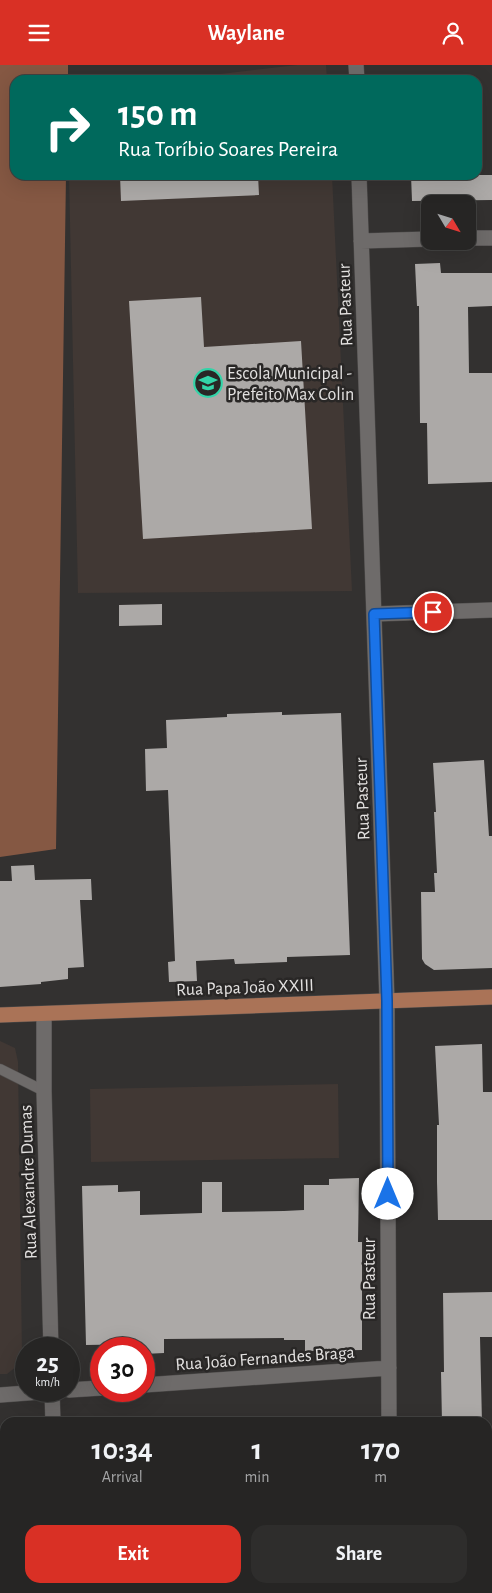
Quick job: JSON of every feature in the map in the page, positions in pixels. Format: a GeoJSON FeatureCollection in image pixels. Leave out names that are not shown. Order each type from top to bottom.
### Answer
{"type":"FeatureCollection","features":[{"type":"Feature","properties":{"kind":"main road","name":"Rua Papa João XXIII"},"geometry":{"type":"LineString","coordinates":[[0,1015],[492,997]]}},
{"type":"Feature","properties":{"kind":"street","name":"Rua Pasteur"},"geometry":{"type":"LineString","coordinates":[[359,180],[387,1001],[390,1417]]}},
{"type":"Feature","properties":{"kind":"street"},"geometry":{"type":"LineString","coordinates":[[476,238],[492,238]]}},
{"type":"Feature","properties":{"kind":"street"},"geometry":{"type":"LineString","coordinates":[[361,241],[421,239]]}},
{"type":"Feature","properties":{"kind":"street"},"geometry":{"type":"LineString","coordinates":[[374,614],[492,610]]}},
{"type":"Feature","properties":{"kind":"street","name":"Rua Alexandre Dumas"},"geometry":{"type":"LineString","coordinates":[[44,1014],[44,1091],[51,1337]]}},
{"type":"Feature","properties":{"kind":"street","name":"Rua João Fernandes Braga"},"geometry":{"type":"LineString","coordinates":[[155,1384],[388,1368]]}},
{"type":"Feature","properties":{"kind":"street"},"geometry":{"type":"LineString","coordinates":[[0,1395],[15,1394]]}},
{"type":"Feature","properties":{"kind":"street"},"geometry":{"type":"LineString","coordinates":[[53,1402],[53,1417]]}},
{"type":"Feature","properties":{"kind":"lane"},"geometry":{"type":"LineString","coordinates":[[0,1069],[44,1091]]}},
{"type":"Feature","properties":{"kind":"shaded area"},"geometry":{"type":"Polygon","coordinates":[[[0,65],[68,65],[68,75],[10,75],[10,180],[66,180],[56,849],[0,857],[0,65]]]}},
{"type":"Feature","properties":{"kind":"shaded area"},"geometry":{"type":"Polygon","coordinates":[[[297,65],[326,65],[327,75],[212,75],[297,65]]]}},
{"type":"Feature","properties":{"kind":"shaded area","name":"Escola Municipal - Prefeito Max Colin"},"geometry":{"type":"Polygon","coordinates":[[[69,180],[332,180],[352,591],[78,593],[69,180]]]}},
{"type":"Feature","properties":{"kind":"shaded area"},"geometry":{"type":"Polygon","coordinates":[[[0,1041],[15,1048],[18,1062],[22,1337],[15,1337],[15,1368],[7,1374],[0,1374],[0,1041]]]}},
{"type":"Feature","properties":{"kind":"shaded area"},"geometry":{"type":"Polygon","coordinates":[[[338,1084],[339,1158],[91,1162],[90,1089],[338,1084]]]}},
{"type":"Feature","properties":{"kind":"building"},"geometry":{"type":"Polygon","coordinates":[[[482,175],[492,175],[492,200],[476,200],[476,195],[421,195],[421,201],[412,201],[411,180],[482,180],[482,175]]]}},
{"type":"Feature","properties":{"kind":"building"},"geometry":{"type":"Polygon","coordinates":[[[120,180],[258,180],[259,195],[121,201],[120,180]]]}},
{"type":"Feature","properties":{"kind":"building"},"geometry":{"type":"Polygon","coordinates":[[[440,263],[441,273],[492,273],[492,306],[468,307],[469,373],[492,373],[492,482],[428,484],[427,423],[420,423],[419,306],[417,306],[415,264],[440,263]]]}},
{"type":"Feature","properties":{"kind":"building"},"geometry":{"type":"Polygon","coordinates":[[[201,297],[204,347],[301,341],[312,529],[143,539],[129,301],[201,297]]]}},
{"type":"Feature","properties":{"kind":"building"},"geometry":{"type":"Polygon","coordinates":[[[162,604],[162,625],[119,626],[119,605],[162,604]]]}},
{"type":"Feature","properties":{"kind":"building"},"geometry":{"type":"Polygon","coordinates":[[[282,712],[282,715],[341,713],[350,955],[287,957],[287,962],[235,964],[234,959],[196,961],[197,981],[169,982],[168,962],[175,961],[168,790],[146,791],[145,749],[167,748],[166,720],[227,717],[227,714],[282,712]]]}},
{"type":"Feature","properties":{"kind":"building"},"geometry":{"type":"Polygon","coordinates":[[[484,760],[489,836],[492,836],[492,968],[434,970],[425,964],[422,959],[421,892],[435,892],[434,873],[437,873],[433,763],[484,760]]]}},
{"type":"Feature","properties":{"kind":"building"},"geometry":{"type":"Polygon","coordinates":[[[34,865],[35,880],[91,879],[92,900],[80,900],[84,967],[68,968],[68,979],[41,982],[41,984],[0,987],[0,881],[12,881],[11,866],[34,865]]]}},
{"type":"Feature","properties":{"kind":"building"},"geometry":{"type":"Polygon","coordinates":[[[482,1044],[483,1092],[492,1092],[492,1220],[438,1220],[437,1125],[439,1125],[435,1046],[482,1044]]]}},
{"type":"Feature","properties":{"kind":"building"},"geometry":{"type":"Polygon","coordinates":[[[359,1178],[358,1242],[362,1242],[362,1350],[305,1351],[305,1340],[284,1340],[284,1338],[164,1339],[164,1353],[155,1353],[155,1337],[90,1337],[90,1345],[86,1345],[82,1186],[118,1185],[118,1192],[140,1191],[140,1215],[202,1213],[202,1182],[222,1182],[222,1212],[284,1211],[304,1210],[304,1185],[329,1185],[329,1179],[359,1178]]]}},
{"type":"Feature","properties":{"kind":"building"},"geometry":{"type":"Polygon","coordinates":[[[492,1292],[492,1337],[480,1337],[482,1417],[442,1417],[441,1372],[444,1372],[443,1293],[492,1292]]]}},
{"type":"Feature","properties":{"kind":"place","name":"Escola Municipal - Prefeito Max Colin"},"geometry":{"type":"Point","coordinates":[208,383]}},
{"type":"Feature","properties":{"kind":"route"},"geometry":{"type":"LineString","coordinates":[[388,1194],[387,1001],[374,614],[433,612]]}}]}
